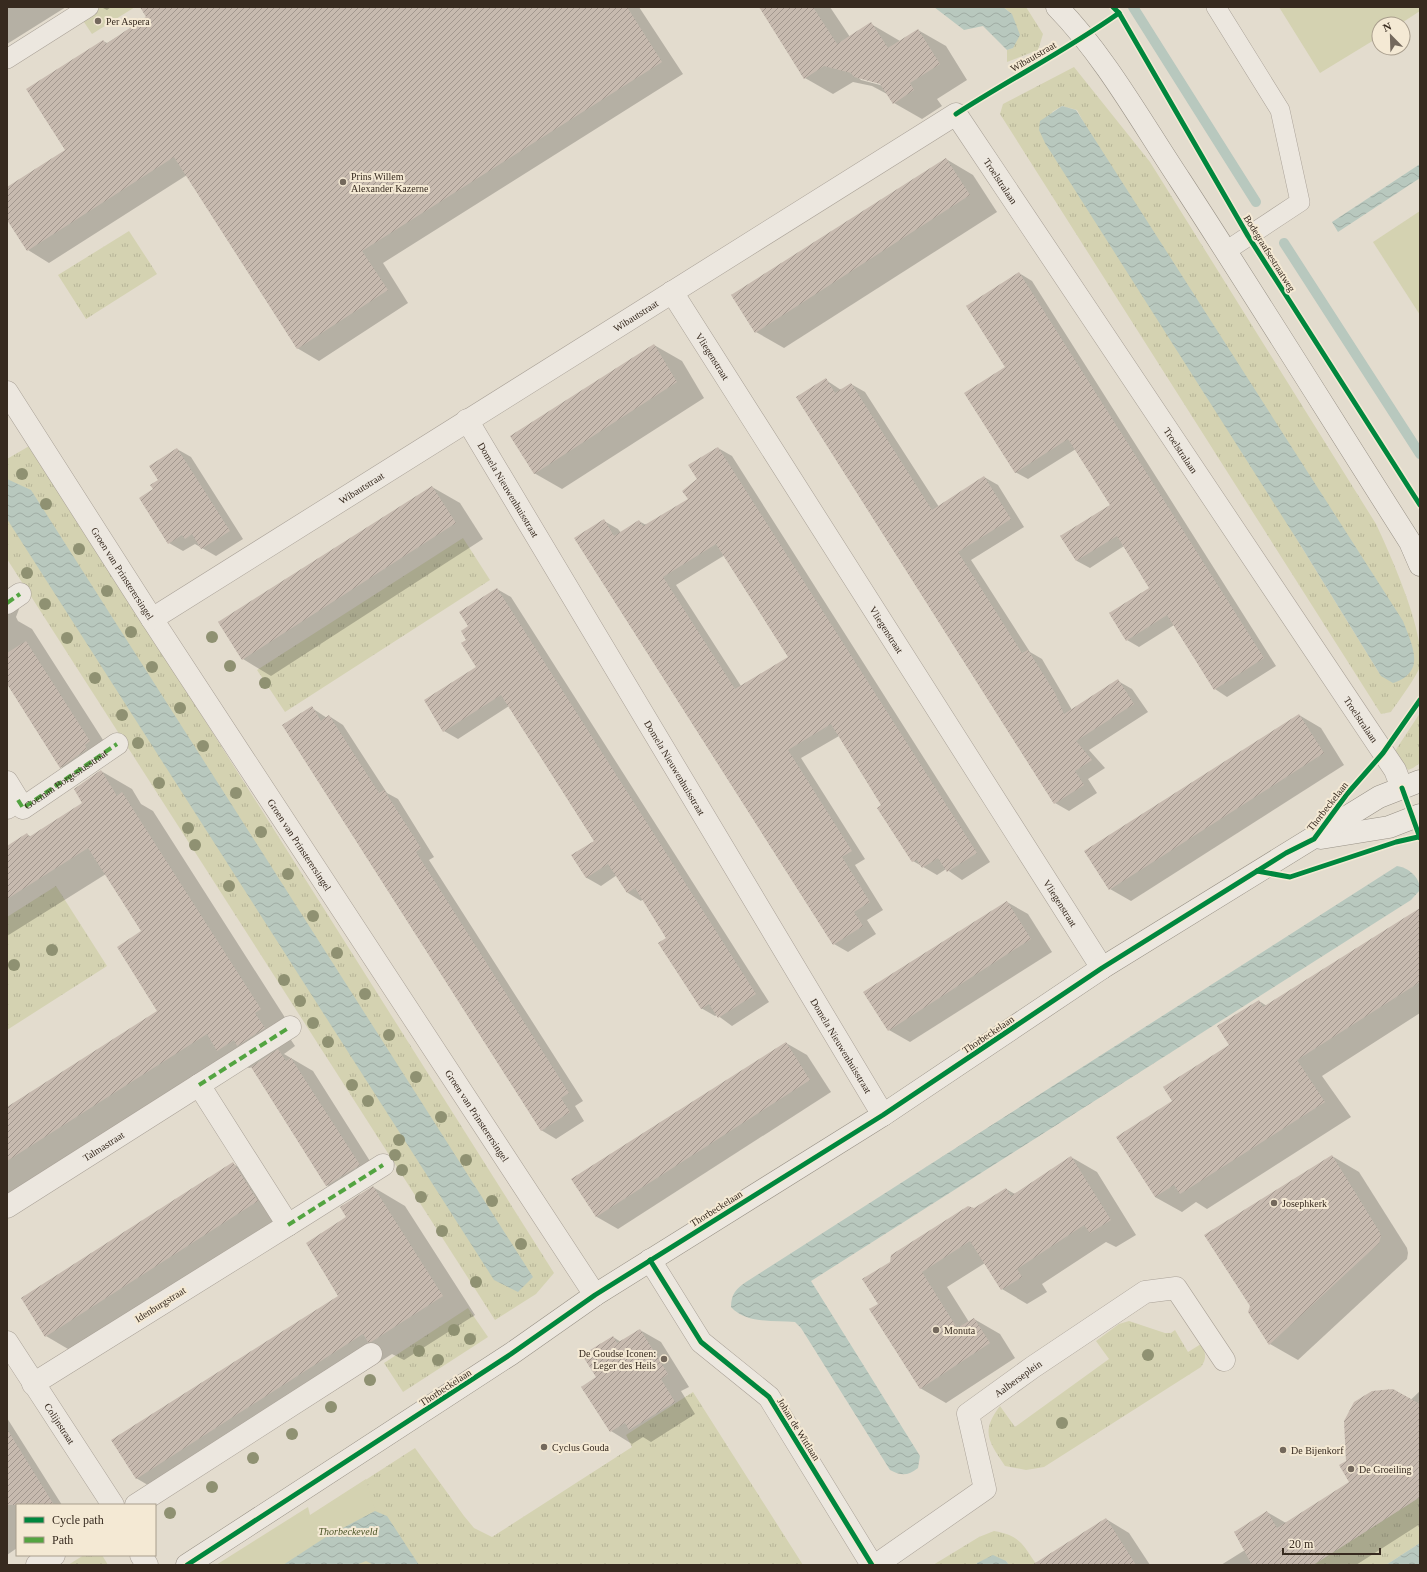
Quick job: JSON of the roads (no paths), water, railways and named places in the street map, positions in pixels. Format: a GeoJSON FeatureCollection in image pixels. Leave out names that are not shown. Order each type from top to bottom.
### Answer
{"type":"FeatureCollection","features":[{"type":"Feature","properties":{"kind":"street"},"geometry":{"type":"LineString","coordinates":[[1057,7],[1084,38],[1112,78],[1226,251],[1410,542],[1420,565]]}},
{"type":"Feature","properties":{"kind":"street","name":"Wibautstraat"},"geometry":{"type":"LineString","coordinates":[[152,619],[956,114]]}},
{"type":"Feature","properties":{"kind":"street","name":"Troelstralaan"},"geometry":{"type":"LineString","coordinates":[[956,114],[1395,770],[1411,785]]}},
{"type":"Feature","properties":{"kind":"street","name":"Vliegenstraat"},"geometry":{"type":"LineString","coordinates":[[672,292],[1102,968]]}},
{"type":"Feature","properties":{"kind":"street","name":"Groen van Prinsterersingel"},"geometry":{"type":"LineString","coordinates":[[10,405],[152,619],[595,1296]]}},
{"type":"Feature","properties":{"kind":"street","name":"Domela Nieuwenhuisstraat"},"geometry":{"type":"LineString","coordinates":[[467,420],[883,1115]]}},
{"type":"Feature","properties":{"kind":"street","name":"Goeman Borgesiusstraat"},"geometry":{"type":"LineString","coordinates":[[7,782],[13,804],[23,808],[117,744]]}},
{"type":"Feature","properties":{"kind":"street","name":"Thorbeckelaan"},"geometry":{"type":"LineString","coordinates":[[187,1565],[511,1354],[650,1260],[883,1115],[1102,968],[1286,853],[1314,839],[1379,797],[1411,785]]}},
{"type":"Feature","properties":{"kind":"street","name":"Thorbeckelaan"},"geometry":{"type":"LineString","coordinates":[[1314,839],[1389,827],[1420,815]]}},
{"type":"Feature","properties":{"kind":"street","name":"Talmastraat"},"geometry":{"type":"LineString","coordinates":[[7,1207],[290,1027]]}},
{"type":"Feature","properties":{"kind":"street"},"geometry":{"type":"LineString","coordinates":[[199,1085],[288,1224]]}},
{"type":"Feature","properties":{"kind":"street","name":"Idenburgstraat"},"geometry":{"type":"LineString","coordinates":[[33,1384],[383,1164]]}},
{"type":"Feature","properties":{"kind":"street","name":"Johan de Wittlaan"},"geometry":{"type":"LineString","coordinates":[[650,1260],[701,1342],[769,1397],[872,1565]]}},
{"type":"Feature","properties":{"kind":"street","name":"Aalberseplein"},"geometry":{"type":"LineString","coordinates":[[876,1565],[985,1489],[968,1414],[1033,1367],[1145,1292],[1176,1288],[1224,1360]]}},
{"type":"Feature","properties":{"kind":"street","name":"Colijnstraat"},"geometry":{"type":"LineString","coordinates":[[7,1342],[112,1504]]}},
{"type":"Feature","properties":{"kind":"street"},"geometry":{"type":"LineString","coordinates":[[138,1504],[371,1354]]}},
{"type":"Feature","properties":{"kind":"street"},"geometry":{"type":"LineString","coordinates":[[38,1565],[52,1556]]}},
{"type":"Feature","properties":{"kind":"street"},"geometry":{"type":"LineString","coordinates":[[142,1556],[147,1565]]}},
{"type":"Feature","properties":{"kind":"lane"},"geometry":{"type":"LineString","coordinates":[[7,59],[90,7]]}},
{"type":"Feature","properties":{"kind":"lane","name":"Bodegraafsestraatweg"},"geometry":{"type":"LineString","coordinates":[[1216,7],[1280,110],[1300,202],[1226,251]]}},
{"type":"Feature","properties":{"kind":"water"},"geometry":{"type":"Polygon","coordinates":[[[934,7],[1003,7],[1012,14],[1020,35],[1013,48],[1007,50],[983,26],[964,30],[934,7]]]}},
{"type":"Feature","properties":{"kind":"water"},"geometry":{"type":"Polygon","coordinates":[[[1062,106],[1076,110],[1403,621],[1413,648],[1414,657],[1410,672],[1404,678],[1393,683],[1381,676],[1301,546],[1045,143],[1039,130],[1040,121],[1062,106]]]}},
{"type":"Feature","properties":{"kind":"water"},"geometry":{"type":"Polygon","coordinates":[[[1420,164],[1420,178],[1338,232],[1332,222],[1420,164]]]}},
{"type":"Feature","properties":{"kind":"water"},"geometry":{"type":"Polygon","coordinates":[[[7,479],[31,490],[533,1277],[518,1292],[494,1280],[7,519],[7,479]]]}},
{"type":"Feature","properties":{"kind":"water"},"geometry":{"type":"Polygon","coordinates":[[[1397,866],[1410,871],[1416,877],[1420,885],[1420,890],[1411,900],[811,1281],[920,1456],[918,1468],[914,1471],[908,1474],[901,1474],[890,1470],[801,1328],[795,1322],[752,1319],[737,1312],[731,1307],[735,1292],[746,1282],[1397,866]]]}},
{"type":"Feature","properties":{"kind":"water"},"geometry":{"type":"Polygon","coordinates":[[[375,1511],[387,1516],[419,1565],[374,1565],[366,1561],[356,1565],[283,1565],[326,1537],[375,1511]]]}},
{"type":"Feature","properties":{"kind":"water"},"geometry":{"type":"Polygon","coordinates":[[[1420,1543],[1420,1565],[1386,1565],[1420,1543]]]}},
{"type":"Feature","properties":{"kind":"water"},"geometry":{"type":"Polygon","coordinates":[[[993,1555],[1006,1561],[1009,1565],[976,1565],[977,1563],[993,1555]]]}},
{"type":"Feature","properties":{"kind":"waterway"},"geometry":{"type":"LineString","coordinates":[[1133,7],[1256,202]]}},
{"type":"Feature","properties":{"kind":"waterway"},"geometry":{"type":"LineString","coordinates":[[1284,243],[1420,454]]}},
{"type":"Feature","properties":{"kind":"place","name":"Per Aspera"},"geometry":{"type":"Point","coordinates":[98,21]}},
{"type":"Feature","properties":{"kind":"place","name":"Prins Willem Alexander Kazerne"},"geometry":{"type":"Point","coordinates":[343,182]}},
{"type":"Feature","properties":{"kind":"place","name":"Josephkerk"},"geometry":{"type":"Point","coordinates":[1274,1203]}},
{"type":"Feature","properties":{"kind":"place","name":"Monuta"},"geometry":{"type":"Point","coordinates":[936,1330]}},
{"type":"Feature","properties":{"kind":"place","name":"De Goudse Iconen: Leger des Heils"},"geometry":{"type":"Point","coordinates":[664,1359]}},
{"type":"Feature","properties":{"kind":"place","name":"Cyclus Gouda"},"geometry":{"type":"Point","coordinates":[544,1447]}},
{"type":"Feature","properties":{"kind":"place","name":"De Bijenkorf"},"geometry":{"type":"Point","coordinates":[1283,1450]}},
{"type":"Feature","properties":{"kind":"place","name":"De Groeiling"},"geometry":{"type":"Point","coordinates":[1351,1469]}},
{"type":"Feature","properties":{"kind":"park label","name":"Thorbeckeveld"},"geometry":{"type":"Point","coordinates":[348,1531]}}]}
